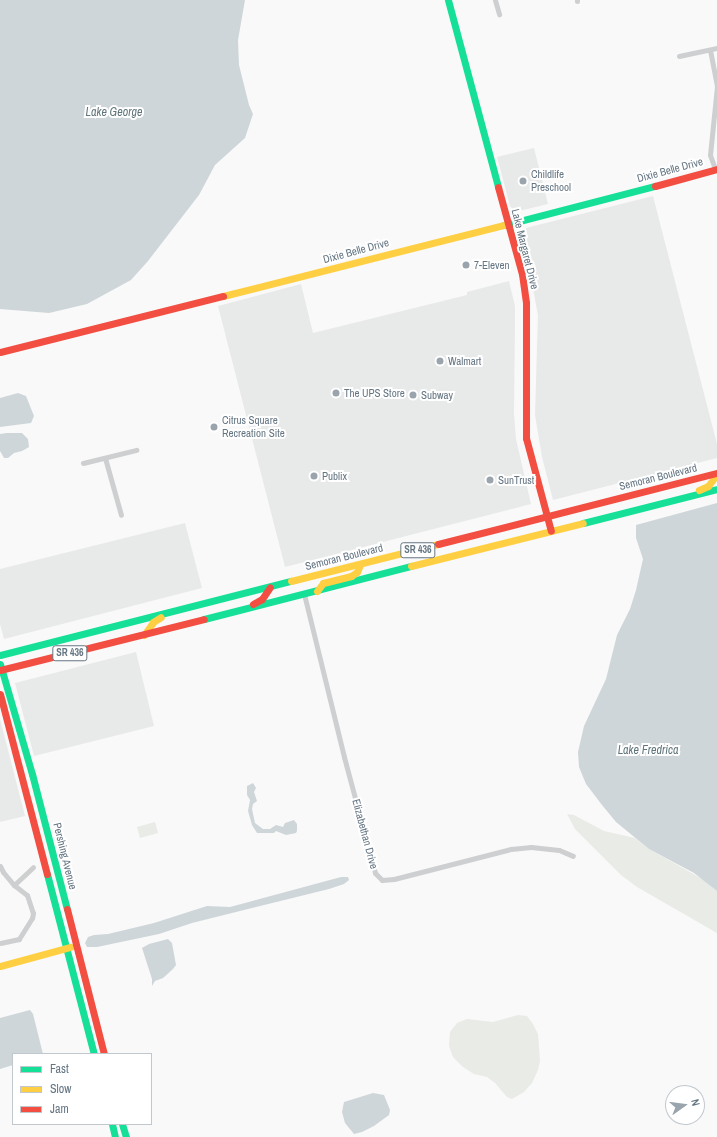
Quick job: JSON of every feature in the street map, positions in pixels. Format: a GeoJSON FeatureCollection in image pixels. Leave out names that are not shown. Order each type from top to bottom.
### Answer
{"type":"FeatureCollection","features":[{"type":"Feature","properties":{"kind":"street","name":"Lake Margaret Drive"},"geometry":{"type":"LineString","coordinates":[[448,0],[522,274],[526,303],[526,438],[551,531]]}},
{"type":"Feature","properties":{"kind":"street"},"geometry":{"type":"LineString","coordinates":[[495,0],[499,14]]}},
{"type":"Feature","properties":{"kind":"street"},"geometry":{"type":"LineString","coordinates":[[679,56],[717,48]]}},
{"type":"Feature","properties":{"kind":"street"},"geometry":{"type":"LineString","coordinates":[[710,50],[717,86],[710,155],[716,169]]}},
{"type":"Feature","properties":{"kind":"street","name":"Dixie Belle Drive"},"geometry":{"type":"LineString","coordinates":[[0,352],[646,189],[716,169]]}},
{"type":"Feature","properties":{"kind":"street"},"geometry":{"type":"LineString","coordinates":[[84,463],[136,450]]}},
{"type":"Feature","properties":{"kind":"street"},"geometry":{"type":"LineString","coordinates":[[105,458],[121,515]]}},
{"type":"Feature","properties":{"kind":"street"},"geometry":{"type":"LineString","coordinates":[[682,498],[708,486],[717,474]]}},
{"type":"Feature","properties":{"kind":"street","name":"Semoran Boulevard"},"geometry":{"type":"LineString","coordinates":[[0,655],[717,474]]}},
{"type":"Feature","properties":{"kind":"street","name":"SR 436"},"geometry":{"type":"LineString","coordinates":[[1,668],[144,635],[717,489]]}},
{"type":"Feature","properties":{"kind":"street"},"geometry":{"type":"LineString","coordinates":[[317,591],[323,583],[351,576],[357,572],[360,565]]}},
{"type":"Feature","properties":{"kind":"street"},"geometry":{"type":"LineString","coordinates":[[246,609],[262,599],[270,587]]}},
{"type":"Feature","properties":{"kind":"street","name":"Elizabethan Drive"},"geometry":{"type":"LineString","coordinates":[[304,594],[344,757],[375,873],[382,880],[394,880],[511,849],[531,847],[558,850],[573,856]]}},
{"type":"Feature","properties":{"kind":"street"},"geometry":{"type":"LineString","coordinates":[[144,635],[153,622],[168,613]]}},
{"type":"Feature","properties":{"kind":"street","name":"Pershing Avenue"},"geometry":{"type":"LineString","coordinates":[[1,668],[104,1053]]}},
{"type":"Feature","properties":{"kind":"street","name":"Pershing Avenue"},"geometry":{"type":"LineString","coordinates":[[0,694],[94,1053]]}},
{"type":"Feature","properties":{"kind":"street"},"geometry":{"type":"LineString","coordinates":[[0,866],[3,872],[14,884],[27,895],[33,913],[32,918],[19,939],[0,943]]}},
{"type":"Feature","properties":{"kind":"street"},"geometry":{"type":"LineString","coordinates":[[14,884],[33,867]]}},
{"type":"Feature","properties":{"kind":"street"},"geometry":{"type":"LineString","coordinates":[[64,936],[73,934]]}},
{"type":"Feature","properties":{"kind":"street"},"geometry":{"type":"LineString","coordinates":[[0,966],[76,946]]}},
{"type":"Feature","properties":{"kind":"street"},"geometry":{"type":"LineString","coordinates":[[112,1125],[115,1137]]}},
{"type":"Feature","properties":{"kind":"street"},"geometry":{"type":"LineString","coordinates":[[122,1125],[126,1137]]}},
{"type":"Feature","properties":{"kind":"shaded area","name":"Childlife Preschool"},"geometry":{"type":"Polygon","coordinates":[[[534,148],[548,204],[515,212],[510,206],[497,157],[534,148]]]}},
{"type":"Feature","properties":{"kind":"shaded area"},"geometry":{"type":"Polygon","coordinates":[[[653,196],[717,444],[717,458],[553,500],[542,457],[535,415],[538,315],[532,284],[518,230],[653,196]]]}},
{"type":"Feature","properties":{"kind":"shaded area"},"geometry":{"type":"Polygon","coordinates":[[[509,281],[515,306],[514,414],[516,439],[531,504],[285,567],[218,306],[301,284],[313,333],[467,295],[467,292],[509,281]]]}},
{"type":"Feature","properties":{"kind":"shaded area"},"geometry":{"type":"Polygon","coordinates":[[[185,523],[202,588],[4,639],[0,624],[0,569],[185,523]]]}},
{"type":"Feature","properties":{"kind":"shaded area"},"geometry":{"type":"Polygon","coordinates":[[[136,652],[154,726],[34,756],[15,683],[136,652]]]}},
{"type":"Feature","properties":{"kind":"shaded area"},"geometry":{"type":"Polygon","coordinates":[[[0,719],[25,816],[0,822],[0,719]]]}},
{"type":"Feature","properties":{"kind":"shaded area"},"geometry":{"type":"Polygon","coordinates":[[[567,814],[574,815],[604,831],[635,838],[649,849],[704,880],[717,891],[717,933],[637,887],[621,875],[575,829],[567,814]]]}},
{"type":"Feature","properties":{"kind":"shaded area"},"geometry":{"type":"Polygon","coordinates":[[[155,822],[158,833],[140,838],[137,827],[155,822]]]}},
{"type":"Feature","properties":{"kind":"shaded area"},"geometry":{"type":"Polygon","coordinates":[[[518,1015],[527,1016],[538,1034],[540,1061],[532,1083],[524,1092],[512,1099],[507,1097],[495,1083],[487,1077],[474,1074],[463,1067],[453,1057],[449,1046],[450,1032],[457,1023],[467,1019],[493,1022],[518,1015]]]}},
{"type":"Feature","properties":{"kind":"water","name":"Lake George"},"geometry":{"type":"Polygon","coordinates":[[[0,0],[245,0],[238,40],[239,65],[249,105],[253,114],[245,138],[215,165],[199,195],[148,261],[131,280],[87,304],[49,313],[0,309],[0,0]]]}},
{"type":"Feature","properties":{"kind":"water"},"geometry":{"type":"Polygon","coordinates":[[[18,393],[26,396],[34,416],[31,423],[0,427],[0,398],[18,393]]]}},
{"type":"Feature","properties":{"kind":"water"},"geometry":{"type":"Polygon","coordinates":[[[22,433],[28,439],[29,447],[14,453],[8,458],[4,458],[0,451],[0,434],[22,433]]]}},
{"type":"Feature","properties":{"kind":"water","name":"Lake Fredrica"},"geometry":{"type":"Polygon","coordinates":[[[717,503],[717,891],[694,873],[649,849],[616,822],[586,784],[579,767],[578,752],[584,726],[606,679],[617,635],[630,609],[636,590],[643,559],[636,538],[636,525],[717,503]]]}},
{"type":"Feature","properties":{"kind":"water"},"geometry":{"type":"Polygon","coordinates":[[[253,783],[256,788],[254,792],[257,801],[253,804],[252,809],[255,823],[263,829],[270,829],[276,825],[283,827],[285,823],[294,820],[297,824],[296,833],[286,835],[276,831],[274,833],[257,833],[252,825],[248,811],[250,800],[247,795],[247,786],[253,783]]]}},
{"type":"Feature","properties":{"kind":"water"},"geometry":{"type":"Polygon","coordinates":[[[341,877],[348,877],[349,880],[344,884],[329,889],[192,923],[159,934],[97,947],[87,947],[85,943],[88,937],[94,935],[108,934],[154,923],[207,906],[230,907],[341,877]]]}},
{"type":"Feature","properties":{"kind":"water"},"geometry":{"type":"Polygon","coordinates":[[[168,939],[172,943],[176,965],[163,978],[155,981],[152,986],[152,979],[142,948],[149,944],[168,939]]]}},
{"type":"Feature","properties":{"kind":"water"},"geometry":{"type":"Polygon","coordinates":[[[30,1010],[33,1014],[43,1053],[12,1053],[12,1065],[0,1069],[0,1018],[30,1010]]]}},
{"type":"Feature","properties":{"kind":"water"},"geometry":{"type":"Polygon","coordinates":[[[373,1093],[384,1095],[390,1110],[389,1115],[374,1126],[354,1134],[345,1123],[342,1112],[344,1102],[373,1093]]]}},
{"type":"Feature","properties":{"kind":"traffic: fast"},"geometry":{"type":"LineString","coordinates":[[448,0],[498,187]]}},
{"type":"Feature","properties":{"kind":"traffic: fast"},"geometry":{"type":"LineString","coordinates":[[504,225],[655,186]]}},
{"type":"Feature","properties":{"kind":"traffic: fast"},"geometry":{"type":"LineString","coordinates":[[583,523],[717,489]]}},
{"type":"Feature","properties":{"kind":"traffic: fast"},"geometry":{"type":"LineString","coordinates":[[204,619],[411,566]]}},
{"type":"Feature","properties":{"kind":"traffic: fast"},"geometry":{"type":"LineString","coordinates":[[0,655],[291,581]]}},
{"type":"Feature","properties":{"kind":"traffic: fast"},"geometry":{"type":"LineString","coordinates":[[0,664],[32,774],[67,909]]}},
{"type":"Feature","properties":{"kind":"traffic: fast"},"geometry":{"type":"LineString","coordinates":[[47,874],[94,1053]]}},
{"type":"Feature","properties":{"kind":"traffic: fast"},"geometry":{"type":"LineString","coordinates":[[112,1125],[115,1137]]}},
{"type":"Feature","properties":{"kind":"traffic: fast"},"geometry":{"type":"LineString","coordinates":[[122,1125],[126,1137]]}},
{"type":"Feature","properties":{"kind":"traffic: slow"},"geometry":{"type":"LineString","coordinates":[[223,296],[504,225]]}},
{"type":"Feature","properties":{"kind":"traffic: slow"},"geometry":{"type":"LineString","coordinates":[[699,490],[708,486],[717,474]]}},
{"type":"Feature","properties":{"kind":"traffic: slow"},"geometry":{"type":"LineString","coordinates":[[411,566],[583,523]]}},
{"type":"Feature","properties":{"kind":"traffic: slow"},"geometry":{"type":"LineString","coordinates":[[291,581],[438,544]]}},
{"type":"Feature","properties":{"kind":"traffic: slow"},"geometry":{"type":"LineString","coordinates":[[317,591],[323,583],[351,576],[357,572],[360,565]]}},
{"type":"Feature","properties":{"kind":"traffic: slow"},"geometry":{"type":"LineString","coordinates":[[144,635],[153,622],[161,617]]}},
{"type":"Feature","properties":{"kind":"traffic: slow"},"geometry":{"type":"LineString","coordinates":[[0,966],[70,947]]}},
{"type":"Feature","properties":{"kind":"traffic: jam"},"geometry":{"type":"LineString","coordinates":[[655,186],[717,169]]}},
{"type":"Feature","properties":{"kind":"traffic: jam"},"geometry":{"type":"LineString","coordinates":[[498,187],[522,274],[526,303],[526,438],[551,531]]}},
{"type":"Feature","properties":{"kind":"traffic: jam"},"geometry":{"type":"LineString","coordinates":[[0,352],[223,296]]}},
{"type":"Feature","properties":{"kind":"traffic: jam"},"geometry":{"type":"LineString","coordinates":[[438,544],[717,473]]}},
{"type":"Feature","properties":{"kind":"traffic: jam"},"geometry":{"type":"LineString","coordinates":[[253,604],[262,599],[270,587]]}},
{"type":"Feature","properties":{"kind":"traffic: jam"},"geometry":{"type":"LineString","coordinates":[[0,670],[204,619]]}},
{"type":"Feature","properties":{"kind":"traffic: jam"},"geometry":{"type":"LineString","coordinates":[[0,694],[47,874]]}},
{"type":"Feature","properties":{"kind":"traffic: jam"},"geometry":{"type":"LineString","coordinates":[[67,909],[104,1053]]}},
{"type":"Feature","properties":{"kind":"place","name":"Childlife Preschool"},"geometry":{"type":"Point","coordinates":[523,181]}},
{"type":"Feature","properties":{"kind":"place","name":"7-Eleven"},"geometry":{"type":"Point","coordinates":[466,265]}},
{"type":"Feature","properties":{"kind":"place","name":"Walmart"},"geometry":{"type":"Point","coordinates":[440,361]}},
{"type":"Feature","properties":{"kind":"place","name":"The UPS Store"},"geometry":{"type":"Point","coordinates":[336,393]}},
{"type":"Feature","properties":{"kind":"place","name":"Subway"},"geometry":{"type":"Point","coordinates":[413,395]}},
{"type":"Feature","properties":{"kind":"place","name":"Citrus Square Recreation Site"},"geometry":{"type":"Point","coordinates":[214,427]}},
{"type":"Feature","properties":{"kind":"place","name":"Publix"},"geometry":{"type":"Point","coordinates":[314,476]}},
{"type":"Feature","properties":{"kind":"place","name":"SunTrust"},"geometry":{"type":"Point","coordinates":[490,480]}}]}
